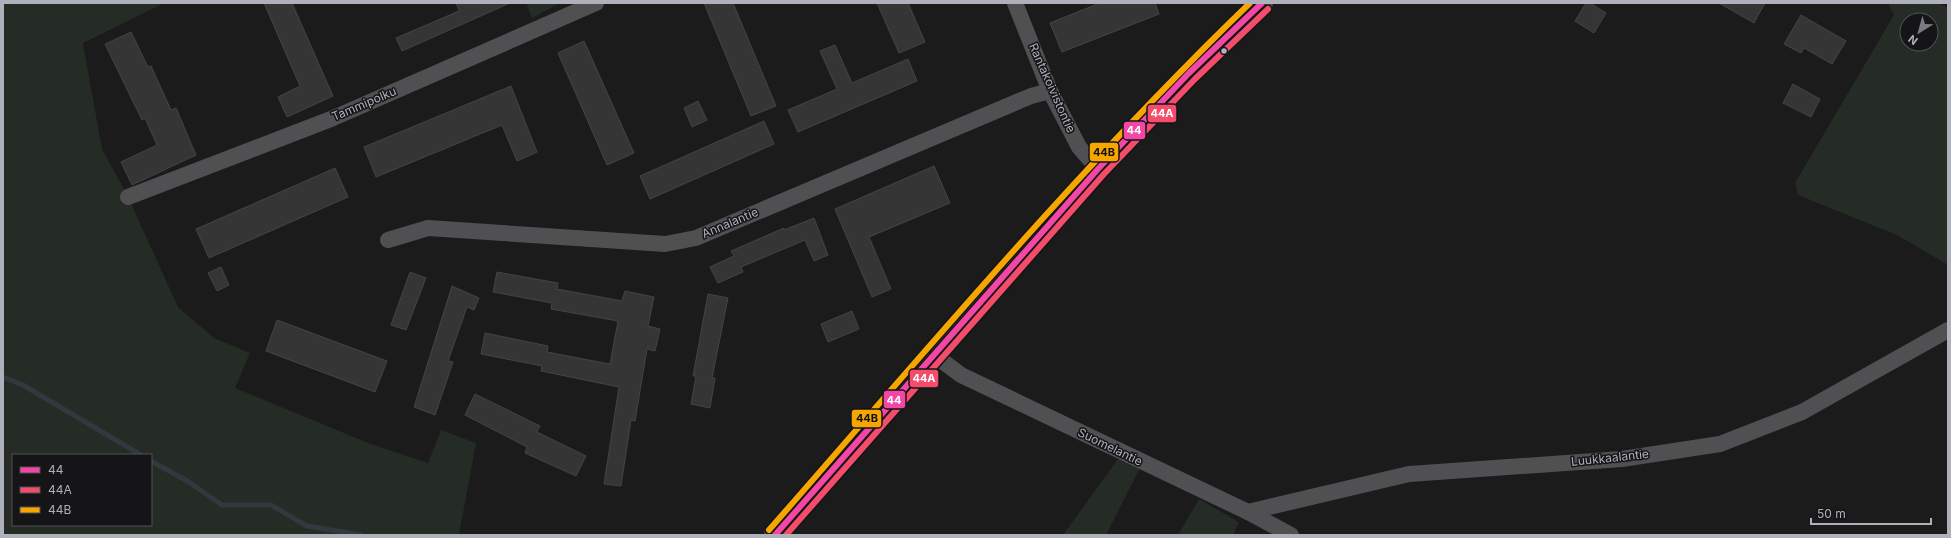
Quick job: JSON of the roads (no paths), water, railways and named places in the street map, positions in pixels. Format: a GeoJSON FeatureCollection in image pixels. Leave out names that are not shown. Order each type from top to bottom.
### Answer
{"type":"FeatureCollection","features":[{"type":"Feature","properties":{"kind":"main road"},"geometry":{"type":"LineString","coordinates":[[775,535],[1098,168],[1189,73],[1262,3]]}},
{"type":"Feature","properties":{"kind":"street","name":"Tammipolku"},"geometry":{"type":"LineString","coordinates":[[128,197],[331,119],[596,3]]}},
{"type":"Feature","properties":{"kind":"street","name":"Rantakoivistontie"},"geometry":{"type":"LineString","coordinates":[[1015,3],[1050,91],[1079,147],[1098,168]]}},
{"type":"Feature","properties":{"kind":"street","name":"Annalantie"},"geometry":{"type":"LineString","coordinates":[[388,240],[428,228],[665,244],[696,238],[1031,96],[1050,91]]}},
{"type":"Feature","properties":{"kind":"street","name":"Luukkaalantie"},"geometry":{"type":"LineString","coordinates":[[1248,512],[1409,474],[1622,459],[1720,444],[1802,412],[1948,330]]}},
{"type":"Feature","properties":{"kind":"street","name":"Suomelantie"},"geometry":{"type":"LineString","coordinates":[[933,354],[961,375],[1248,512],[1290,535]]}},
{"type":"Feature","properties":{"kind":"waterway"},"geometry":{"type":"LineString","coordinates":[[3,377],[23,385],[139,454]]}},
{"type":"Feature","properties":{"kind":"waterway"},"geometry":{"type":"LineString","coordinates":[[152,462],[189,482],[222,505],[271,505],[307,526],[361,535]]}}]}
